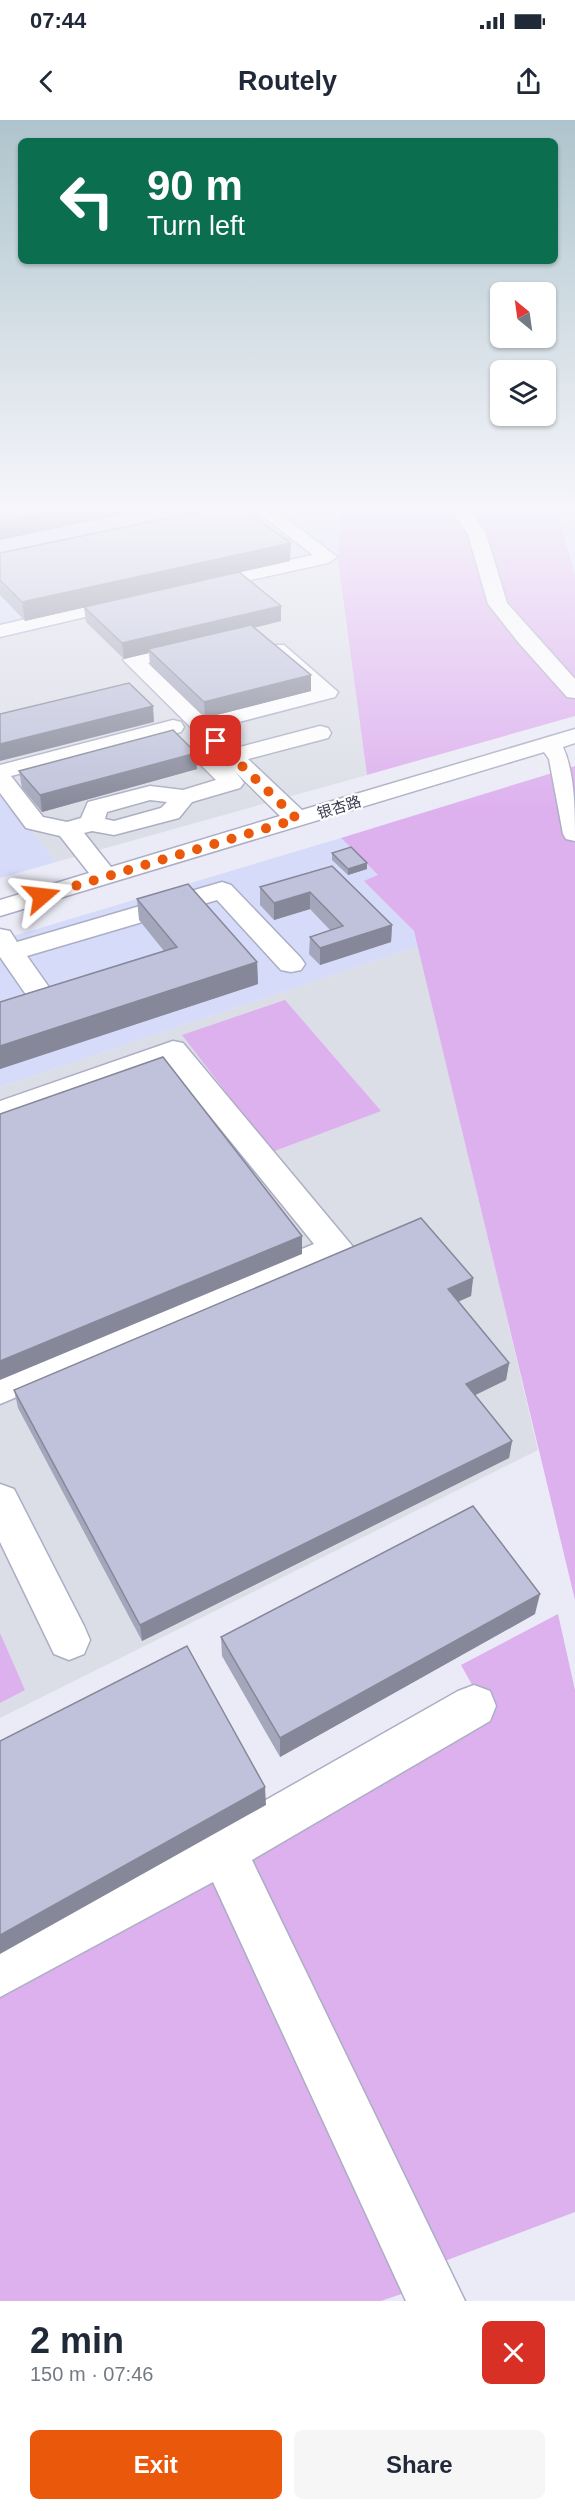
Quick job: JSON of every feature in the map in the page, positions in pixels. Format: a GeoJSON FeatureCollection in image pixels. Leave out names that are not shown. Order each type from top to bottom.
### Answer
{"type":"FeatureCollection","features":[{"type":"Feature","properties":{"kind":"street"},"geometry":{"type":"LineString","coordinates":[[0,631],[92,610]]}},
{"type":"Feature","properties":{"kind":"street"},"geometry":{"type":"LineString","coordinates":[[503,610],[525,638],[575,692]]}},
{"type":"Feature","properties":{"kind":"street"},"geometry":{"type":"LineString","coordinates":[[200,725],[327,693],[265,638]]}},
{"type":"Feature","properties":{"kind":"street"},"geometry":{"type":"LineString","coordinates":[[211,641],[133,660],[297,819]]}},
{"type":"Feature","properties":{"kind":"street"},"geometry":{"type":"LineString","coordinates":[[79,827],[96,807],[150,793],[184,796],[232,783],[131,687]]}},
{"type":"Feature","properties":{"kind":"street"},"geometry":{"type":"LineString","coordinates":[[0,772],[173,727]]}},
{"type":"Feature","properties":{"kind":"street"},"geometry":{"type":"LineString","coordinates":[[231,756],[320,733]]}},
{"type":"Feature","properties":{"kind":"street","name":"银杏路"},"geometry":{"type":"LineString","coordinates":[[0,908],[575,736]]}},
{"type":"Feature","properties":{"kind":"street"},"geometry":{"type":"LineString","coordinates":[[550,744],[560,759],[575,834]]}},
{"type":"Feature","properties":{"kind":"street"},"geometry":{"type":"LineString","coordinates":[[0,777],[35,823],[79,827]]}},
{"type":"Feature","properties":{"kind":"street"},"geometry":{"type":"LineString","coordinates":[[79,827],[106,877]]}},
{"type":"Feature","properties":{"kind":"street"},"geometry":{"type":"LineString","coordinates":[[0,1014],[44,1000],[5,945],[222,890],[291,964]]}},
{"type":"Feature","properties":{"kind":"street"},"geometry":{"type":"LineString","coordinates":[[0,1112],[173,1050],[336,1248],[0,1389]]}},
{"type":"Feature","properties":{"kind":"street"},"geometry":{"type":"LineString","coordinates":[[0,1501],[69,1640]]}},
{"type":"Feature","properties":{"kind":"street"},"geometry":{"type":"LineString","coordinates":[[0,1972],[223,1851],[474,1706]]}},
{"type":"Feature","properties":{"kind":"street"},"geometry":{"type":"LineString","coordinates":[[223,1851],[436,2301]]}},
{"type":"Feature","properties":{"kind":"shaded area"},"geometry":{"type":"Polygon","coordinates":[[[0,610],[127,610],[0,639],[0,610]]]}},
{"type":"Feature","properties":{"kind":"shaded area"},"geometry":{"type":"Polygon","coordinates":[[[127,610],[345,610],[367,775],[56,862],[0,791],[0,639],[127,610]]]}},
{"type":"Feature","properties":{"kind":"shaded area"},"geometry":{"type":"Polygon","coordinates":[[[345,610],[575,610],[575,716],[367,775],[345,610]]]}},
{"type":"Feature","properties":{"kind":"shaded area"},"geometry":{"type":"Polygon","coordinates":[[[575,766],[575,1600],[414,931],[364,881],[378,875],[341,838],[575,766]]]}},
{"type":"Feature","properties":{"kind":"shaded area"},"geometry":{"type":"Polygon","coordinates":[[[0,791],[56,862],[0,878],[0,791]]]}},
{"type":"Feature","properties":{"kind":"shaded area"},"geometry":{"type":"Polygon","coordinates":[[[341,838],[379,876],[365,881],[414,931],[419,946],[0,1087],[0,940],[341,838]]]}},
{"type":"Feature","properties":{"kind":"shaded area"},"geometry":{"type":"Polygon","coordinates":[[[419,946],[538,1450],[0,1718],[0,1087],[419,946]]]}},
{"type":"Feature","properties":{"kind":"shaded area"},"geometry":{"type":"Polygon","coordinates":[[[285,1000],[381,1111],[272,1152],[182,1035],[285,1000]]]}},
{"type":"Feature","properties":{"kind":"shaded area"},"geometry":{"type":"Polygon","coordinates":[[[558,1614],[575,1690],[575,2212],[442,2262],[247,1861],[490,1717],[461,1665],[558,1614]]]}},
{"type":"Feature","properties":{"kind":"shaded area"},"geometry":{"type":"Polygon","coordinates":[[[0,1633],[25,1690],[0,1703],[0,1633]]]}},
{"type":"Feature","properties":{"kind":"shaded area"},"geometry":{"type":"Polygon","coordinates":[[[217,1872],[413,2290],[381,2301],[0,2301],[0,1986],[217,1872]]]}},
{"type":"Feature","properties":{"kind":"building"},"geometry":{"type":"Polygon","coordinates":[[[87,610],[265,610],[122,643],[87,610]]]}},
{"type":"Feature","properties":{"kind":"building"},"geometry":{"type":"Polygon","coordinates":[[[251,625],[311,675],[204,702],[148,649],[251,625]]]}},
{"type":"Feature","properties":{"kind":"building"},"geometry":{"type":"Polygon","coordinates":[[[129,683],[153,706],[0,744],[0,714],[129,683]]]}},
{"type":"Feature","properties":{"kind":"building"},"geometry":{"type":"Polygon","coordinates":[[[173,730],[196,753],[40,795],[19,771],[173,730]]]}},
{"type":"Feature","properties":{"kind":"building"},"geometry":{"type":"Polygon","coordinates":[[[351,847],[367,863],[348,869],[332,853],[351,847]]]}},
{"type":"Feature","properties":{"kind":"building"},"geometry":{"type":"Polygon","coordinates":[[[332,866],[392,925],[320,948],[310,937],[343,926],[310,892],[274,903],[260,887],[332,866]]]}},
{"type":"Feature","properties":{"kind":"building"},"geometry":{"type":"Polygon","coordinates":[[[188,884],[257,962],[0,1046],[0,1002],[177,947],[137,899],[188,884]]]}},
{"type":"Feature","properties":{"kind":"building"},"geometry":{"type":"Polygon","coordinates":[[[163,1057],[302,1236],[0,1361],[0,1114],[163,1057]]]}},
{"type":"Feature","properties":{"kind":"building"},"geometry":{"type":"Polygon","coordinates":[[[421,1218],[473,1278],[448,1289],[509,1363],[466,1384],[512,1441],[140,1625],[14,1390],[421,1218]]]}},
{"type":"Feature","properties":{"kind":"building"},"geometry":{"type":"Polygon","coordinates":[[[473,1506],[540,1594],[280,1738],[221,1637],[473,1506]]]}},
{"type":"Feature","properties":{"kind":"building"},"geometry":{"type":"Polygon","coordinates":[[[187,1646],[265,1787],[0,1935],[0,1741],[187,1646]]]}},
{"type":"Feature","properties":{"kind":"route"},"geometry":{"type":"LineString","coordinates":[[42,896],[297,819],[216,741]]}}]}
